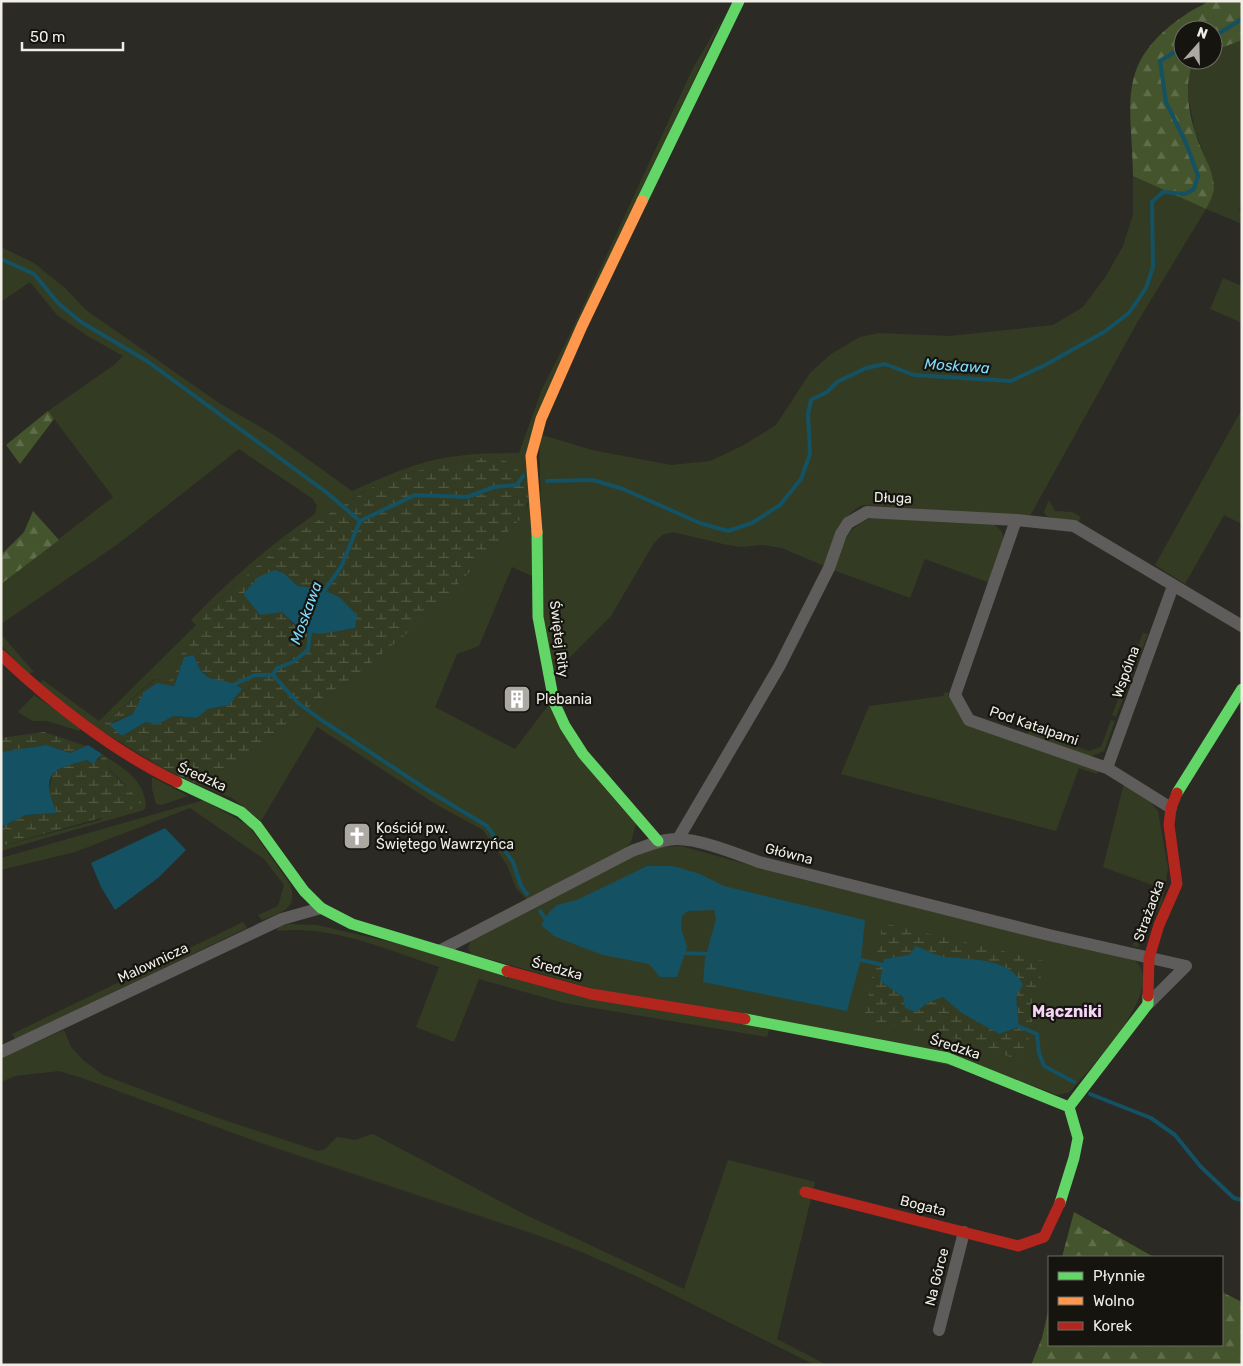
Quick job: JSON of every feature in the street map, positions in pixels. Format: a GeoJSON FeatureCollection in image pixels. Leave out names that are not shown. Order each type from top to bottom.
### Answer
{"type":"FeatureCollection","features":[{"type":"Feature","properties":{"kind":"street","name":"Świętej Rity"},"geometry":{"type":"LineString","coordinates":[[658,841],[583,754],[564,726],[554,702],[538,617],[537,523],[531,456],[540,419],[582,326],[739,1]]}},
{"type":"Feature","properties":{"kind":"street","name":"Długa"},"geometry":{"type":"LineString","coordinates":[[678,839],[779,667],[829,568],[841,534],[848,523],[867,512],[1016,520],[1074,526],[1242,626]]}},
{"type":"Feature","properties":{"kind":"street","name":"Pod Katalpami"},"geometry":{"type":"LineString","coordinates":[[1016,520],[955,695],[970,720],[1107,768],[1171,808]]}},
{"type":"Feature","properties":{"kind":"street","name":"Wspólna"},"geometry":{"type":"LineString","coordinates":[[1107,768],[1173,586]]}},
{"type":"Feature","properties":{"kind":"street","name":"Średzka"},"geometry":{"type":"LineString","coordinates":[[1,655],[38,691],[117,747],[169,779],[225,803],[241,812],[257,826],[304,891],[320,908],[352,924],[591,994],[780,1025],[948,1058],[1069,1107]]}},
{"type":"Feature","properties":{"kind":"street","name":"Strażacka"},"geometry":{"type":"LineString","coordinates":[[1148,1004],[1149,958],[1158,925],[1177,884],[1169,824],[1171,808],[1178,790],[1242,689]]}},
{"type":"Feature","properties":{"kind":"street","name":"Główna"},"geometry":{"type":"LineString","coordinates":[[440,950],[632,851],[658,841],[678,839],[720,848],[759,862],[1186,966],[1148,1004]]}},
{"type":"Feature","properties":{"kind":"street","name":"Malownicza"},"geometry":{"type":"LineString","coordinates":[[1,1052],[282,919],[320,908]]}},
{"type":"Feature","properties":{"kind":"street"},"geometry":{"type":"LineString","coordinates":[[1069,1107],[1148,1004]]}},
{"type":"Feature","properties":{"kind":"street","name":"Bogata"},"geometry":{"type":"LineString","coordinates":[[805,1192],[1018,1246],[1033,1243],[1044,1236],[1072,1170],[1078,1137],[1069,1107]]}},
{"type":"Feature","properties":{"kind":"street","name":"Na Górce"},"geometry":{"type":"LineString","coordinates":[[939,1330],[964,1232]]}},
{"type":"Feature","properties":{"kind":"green space"},"geometry":{"type":"Polygon","coordinates":[[[1208,1],[1242,1],[1242,40],[1223,47],[1223,20],[1179,20],[1208,1]]]}},
{"type":"Feature","properties":{"kind":"green space"},"geometry":{"type":"Polygon","coordinates":[[[722,19],[537,420],[534,577],[512,567],[479,646],[457,654],[435,707],[515,749],[550,703],[636,824],[631,842],[625,849],[528,901],[516,888],[507,865],[483,830],[437,805],[317,727],[261,821],[232,798],[194,783],[235,763],[313,704],[356,675],[465,577],[523,516],[529,504],[478,458],[406,473],[371,488],[304,529],[261,562],[205,614],[192,642],[180,655],[173,678],[168,681],[154,679],[99,729],[39,684],[43,680],[99,721],[196,625],[191,620],[221,590],[250,564],[315,514],[317,506],[313,499],[239,449],[118,544],[1,624],[1,584],[113,497],[48,411],[114,365],[123,356],[86,335],[57,315],[30,282],[1,302],[1,247],[34,263],[65,288],[86,310],[219,403],[274,435],[352,491],[405,469],[439,459],[479,454],[519,453],[542,389],[571,332],[693,68],[722,19]]]}},
{"type":"Feature","properties":{"kind":"green space"},"geometry":{"type":"Polygon","coordinates":[[[1173,25],[1173,70],[1191,70],[1188,87],[1190,115],[1197,139],[1209,166],[1214,187],[1206,209],[1133,176],[1130,106],[1132,86],[1137,68],[1147,50],[1162,33],[1173,25]]]}},
{"type":"Feature","properties":{"kind":"green space"},"geometry":{"type":"Polygon","coordinates":[[[1239,40],[1242,40],[1242,203],[1239,210],[1242,212],[1242,224],[1206,209],[1208,164],[1195,132],[1188,95],[1189,70],[1223,70],[1223,47],[1239,40]]]}},
{"type":"Feature","properties":{"kind":"green space"},"geometry":{"type":"Polygon","coordinates":[[[1133,176],[1206,209],[1137,323],[1030,516],[863,505],[848,515],[838,531],[824,566],[782,548],[763,545],[741,547],[673,532],[662,535],[654,543],[611,616],[552,675],[544,629],[539,434],[592,450],[671,465],[710,461],[742,446],[776,425],[810,373],[831,354],[860,337],[879,333],[950,336],[1053,325],[1083,307],[1106,276],[1123,246],[1133,215],[1133,176]]]}},
{"type":"Feature","properties":{"kind":"green space"},"geometry":{"type":"Polygon","coordinates":[[[1223,278],[1242,286],[1242,323],[1210,309],[1223,278]]]}},
{"type":"Feature","properties":{"kind":"green space"},"geometry":{"type":"Polygon","coordinates":[[[1242,409],[1242,524],[1224,515],[1185,584],[1155,565],[1242,409]]]}},
{"type":"Feature","properties":{"kind":"green space"},"geometry":{"type":"Polygon","coordinates":[[[48,411],[54,419],[20,464],[6,445],[48,411]]]}},
{"type":"Feature","properties":{"kind":"green space"},"geometry":{"type":"Polygon","coordinates":[[[478,458],[502,460],[511,464],[523,476],[528,491],[526,508],[523,516],[412,629],[356,675],[313,704],[235,763],[194,783],[162,768],[99,729],[155,679],[168,681],[173,678],[180,655],[192,642],[205,614],[261,562],[304,529],[371,488],[406,473],[478,458]],[[285,574],[248,589],[243,594],[253,605],[282,612],[296,627],[309,634],[355,628],[339,597],[320,588],[298,586],[285,574]],[[194,655],[184,657],[174,686],[167,685],[133,714],[113,722],[122,736],[146,722],[156,725],[174,716],[197,718],[208,709],[229,705],[236,685],[209,677],[201,669],[194,655]]]}},
{"type":"Feature","properties":{"kind":"green space"},"geometry":{"type":"Polygon","coordinates":[[[1049,500],[1055,511],[1072,512],[1081,517],[1078,523],[1046,516],[1044,512],[1049,500]]]}},
{"type":"Feature","properties":{"kind":"green space"},"geometry":{"type":"Polygon","coordinates":[[[33,511],[59,540],[1,584],[1,555],[24,532],[33,511]]]}},
{"type":"Feature","properties":{"kind":"green space"},"geometry":{"type":"Polygon","coordinates":[[[877,517],[994,524],[1002,532],[1004,540],[990,583],[925,559],[910,598],[833,570],[843,543],[848,536],[859,524],[877,517]]]}},
{"type":"Feature","properties":{"kind":"green space"},"geometry":{"type":"Polygon","coordinates":[[[1143,633],[1148,634],[1116,717],[1112,715],[1143,633]]]}},
{"type":"Feature","properties":{"kind":"green space"},"geometry":{"type":"Polygon","coordinates":[[[1,634],[34,672],[27,674],[1,645],[1,634]]]}},
{"type":"Feature","properties":{"kind":"green space"},"geometry":{"type":"Polygon","coordinates":[[[945,692],[949,693],[948,695],[964,723],[1100,770],[1097,774],[1079,768],[1056,831],[841,774],[869,706],[943,696],[945,692]]]}},
{"type":"Feature","properties":{"kind":"green space"},"geometry":{"type":"Polygon","coordinates":[[[34,695],[81,728],[79,731],[47,721],[32,721],[18,712],[34,695]]]}},
{"type":"Feature","properties":{"kind":"green space"},"geometry":{"type":"Polygon","coordinates":[[[1111,720],[1115,721],[1104,751],[1090,757],[1027,735],[1029,729],[1089,751],[1101,747],[1111,720]]]}},
{"type":"Feature","properties":{"kind":"green space"},"geometry":{"type":"Polygon","coordinates":[[[44,732],[86,746],[70,753],[47,745],[1,752],[1,738],[44,732]]]}},
{"type":"Feature","properties":{"kind":"green space"},"geometry":{"type":"Polygon","coordinates":[[[102,754],[106,757],[110,771],[141,802],[139,807],[1,846],[1,827],[26,815],[57,813],[48,795],[53,773],[60,768],[87,760],[98,760],[102,754]]]}},
{"type":"Feature","properties":{"kind":"green space"},"geometry":{"type":"Polygon","coordinates":[[[106,757],[127,771],[138,783],[145,797],[146,806],[144,810],[1,851],[1,846],[100,820],[126,786],[110,770],[106,757]]]}},
{"type":"Feature","properties":{"kind":"green space"},"geometry":{"type":"Polygon","coordinates":[[[152,777],[188,796],[162,805],[156,804],[152,789],[152,777]]]}},
{"type":"Feature","properties":{"kind":"green space"},"geometry":{"type":"Polygon","coordinates":[[[1124,783],[1148,799],[1158,811],[1168,868],[1162,903],[1138,947],[1132,946],[1159,902],[1155,886],[1103,867],[1124,783]]]}},
{"type":"Feature","properties":{"kind":"green space"},"geometry":{"type":"Polygon","coordinates":[[[204,800],[249,826],[290,884],[292,899],[282,912],[262,920],[258,915],[278,906],[284,885],[264,859],[190,808],[75,852],[1,870],[1,858],[204,800]]]}},
{"type":"Feature","properties":{"kind":"green space"},"geometry":{"type":"Polygon","coordinates":[[[681,846],[797,878],[1134,960],[1142,973],[1142,989],[1134,1008],[1108,1048],[1070,1092],[1057,1095],[1021,1081],[594,989],[471,954],[468,948],[471,941],[629,858],[660,847],[681,846]]]}},
{"type":"Feature","properties":{"kind":"green space"},"geometry":{"type":"Polygon","coordinates":[[[243,922],[247,928],[15,1039],[12,1034],[243,922]]]}},
{"type":"Feature","properties":{"kind":"green space"},"geometry":{"type":"Polygon","coordinates":[[[883,923],[1044,961],[1024,1062],[962,1040],[864,1019],[883,923]],[[916,946],[909,955],[884,959],[903,997],[905,1008],[916,1012],[927,1003],[943,997],[962,1013],[999,1033],[1019,1027],[1016,996],[1003,965],[973,959],[943,957],[916,946]]]}},
{"type":"Feature","properties":{"kind":"green space"},"geometry":{"type":"Polygon","coordinates":[[[288,924],[317,925],[769,1030],[767,1037],[564,1003],[479,979],[454,1042],[416,1027],[439,967],[339,935],[298,930],[277,931],[277,927],[288,924]]]}},
{"type":"Feature","properties":{"kind":"green space"},"geometry":{"type":"Polygon","coordinates":[[[64,1030],[71,1047],[83,1060],[103,1075],[215,1117],[318,1151],[325,1149],[337,1137],[355,1140],[373,1134],[526,1215],[684,1289],[728,1160],[815,1182],[777,1339],[827,1365],[815,1365],[638,1277],[540,1236],[258,1142],[82,1078],[59,1071],[15,1076],[1,1082],[1,1058],[64,1030]]]}},
{"type":"Feature","properties":{"kind":"green space"},"geometry":{"type":"Polygon","coordinates":[[[1074,1212],[1152,1256],[1062,1256],[1074,1212]]]}},
{"type":"Feature","properties":{"kind":"green space"},"geometry":{"type":"Polygon","coordinates":[[[1223,1292],[1242,1302],[1242,1365],[1031,1365],[1042,1338],[1048,1311],[1048,1346],[1223,1346],[1223,1292]]]}},
{"type":"Feature","properties":{"kind":"water"},"geometry":{"type":"Polygon","coordinates":[[[275,570],[285,574],[298,586],[320,588],[339,597],[357,615],[355,628],[315,634],[300,628],[282,612],[260,615],[243,594],[260,576],[275,570]]]}},
{"type":"Feature","properties":{"kind":"water"},"geometry":{"type":"Polygon","coordinates":[[[194,655],[198,666],[208,677],[234,684],[242,689],[229,705],[208,709],[197,718],[174,716],[156,725],[146,722],[122,736],[109,725],[133,714],[144,692],[157,683],[174,686],[184,657],[194,655]]]}},
{"type":"Feature","properties":{"kind":"water"},"geometry":{"type":"Polygon","coordinates":[[[47,745],[70,753],[88,745],[102,754],[93,764],[87,760],[59,769],[54,773],[49,783],[49,789],[57,813],[26,815],[1,827],[1,752],[47,745]]]}},
{"type":"Feature","properties":{"kind":"water"},"geometry":{"type":"Polygon","coordinates":[[[165,828],[186,850],[158,878],[115,910],[101,887],[91,863],[165,828]]]}},
{"type":"Feature","properties":{"kind":"water"},"geometry":{"type":"Polygon","coordinates":[[[647,866],[673,866],[700,874],[724,886],[865,920],[861,959],[847,1011],[703,982],[705,959],[716,919],[714,910],[688,911],[682,916],[681,928],[687,947],[677,977],[660,977],[649,964],[603,955],[581,947],[554,936],[541,925],[550,911],[557,905],[577,900],[647,866]]]}},
{"type":"Feature","properties":{"kind":"water"},"geometry":{"type":"Polygon","coordinates":[[[916,946],[945,957],[989,962],[1009,969],[1023,985],[1016,996],[1019,1027],[999,1034],[962,1013],[943,997],[927,1003],[916,1012],[905,1008],[903,997],[880,981],[884,959],[909,955],[916,946]]]}},
{"type":"Feature","properties":{"kind":"waterway","name":"Moskawa"},"geometry":{"type":"LineString","coordinates":[[1223,31],[1242,19]]}},
{"type":"Feature","properties":{"kind":"waterway","name":"Moskawa"},"geometry":{"type":"LineString","coordinates":[[547,481],[593,480],[623,489],[700,523],[728,531],[752,523],[780,505],[801,479],[810,454],[808,414],[811,400],[827,392],[837,382],[866,368],[885,364],[914,375],[1011,381],[1047,364],[1104,332],[1129,313],[1146,288],[1153,267],[1152,202],[1163,192],[1185,194],[1194,189],[1198,176],[1186,143],[1166,102],[1160,61],[1173,53]]}},
{"type":"Feature","properties":{"kind":"waterway"},"geometry":{"type":"LineString","coordinates":[[1,259],[34,274],[58,303],[81,322],[147,361],[326,492],[360,521]]}},
{"type":"Feature","properties":{"kind":"waterway","name":"Moskawa"},"geometry":{"type":"LineString","coordinates":[[322,594],[341,567],[360,521],[415,495],[467,497],[494,487],[517,485],[523,476]]}},
{"type":"Feature","properties":{"kind":"waterway","name":"Moskawa"},"geometry":{"type":"LineString","coordinates":[[233,685],[255,675],[273,675],[277,668],[293,662],[308,650],[310,631]]}},
{"type":"Feature","properties":{"kind":"waterway"},"geometry":{"type":"LineString","coordinates":[[273,675],[298,703],[320,719],[429,791],[487,826],[513,862],[521,886],[527,894]]}},
{"type":"Feature","properties":{"kind":"waterway"},"geometry":{"type":"LineString","coordinates":[[540,911],[545,918],[550,920]]}},
{"type":"Feature","properties":{"kind":"waterway"},"geometry":{"type":"LineString","coordinates":[[680,953],[710,954]]}},
{"type":"Feature","properties":{"kind":"waterway"},"geometry":{"type":"LineString","coordinates":[[857,959],[887,966]]}},
{"type":"Feature","properties":{"kind":"waterway"},"geometry":{"type":"LineString","coordinates":[[1016,1025],[1037,1034],[1039,1053],[1044,1066],[1074,1082]]}},
{"type":"Feature","properties":{"kind":"waterway"},"geometry":{"type":"LineString","coordinates":[[1090,1094],[1151,1118],[1175,1135],[1201,1167],[1234,1198],[1242,1200]]}},
{"type":"Feature","properties":{"kind":"traffic: fast"},"geometry":{"type":"LineString","coordinates":[[642,201],[739,1]]}},
{"type":"Feature","properties":{"kind":"traffic: fast"},"geometry":{"type":"LineString","coordinates":[[537,532],[538,617],[554,702],[565,726],[583,754],[658,841]]}},
{"type":"Feature","properties":{"kind":"traffic: fast"},"geometry":{"type":"LineString","coordinates":[[1177,793],[1242,689]]}},
{"type":"Feature","properties":{"kind":"traffic: fast"},"geometry":{"type":"LineString","coordinates":[[177,782],[241,812],[257,826],[304,891],[321,908],[352,924],[507,971]]}},
{"type":"Feature","properties":{"kind":"traffic: fast"},"geometry":{"type":"LineString","coordinates":[[1060,1203],[1078,1138],[1069,1107],[1148,1004],[1148,996]]}},
{"type":"Feature","properties":{"kind":"traffic: fast"},"geometry":{"type":"LineString","coordinates":[[745,1019],[948,1058],[1069,1107]]}},
{"type":"Feature","properties":{"kind":"traffic: slow"},"geometry":{"type":"LineString","coordinates":[[537,532],[531,456],[541,419],[582,326],[642,201]]}},
{"type":"Feature","properties":{"kind":"traffic: jam"},"geometry":{"type":"LineString","coordinates":[[1,655],[41,691],[84,725],[131,757],[177,782]]}},
{"type":"Feature","properties":{"kind":"traffic: jam"},"geometry":{"type":"LineString","coordinates":[[1148,996],[1149,958],[1159,925],[1177,884],[1169,825],[1171,808],[1177,793]]}},
{"type":"Feature","properties":{"kind":"traffic: jam"},"geometry":{"type":"LineString","coordinates":[[507,971],[591,994],[745,1019]]}},
{"type":"Feature","properties":{"kind":"traffic: jam"},"geometry":{"type":"LineString","coordinates":[[805,1192],[1018,1246],[1044,1237],[1060,1203]]}},
{"type":"Feature","properties":{"kind":"place","name":"Plebania"},"geometry":{"type":"Point","coordinates":[517,699]}},
{"type":"Feature","properties":{"kind":"place","name":"Kościół pw. Świętego Wawrzyńca"},"geometry":{"type":"Point","coordinates":[357,836]}},
{"type":"Feature","properties":{"kind":"district","name":"Mączniki"},"geometry":{"type":"Point","coordinates":[1067,1011]}}]}
